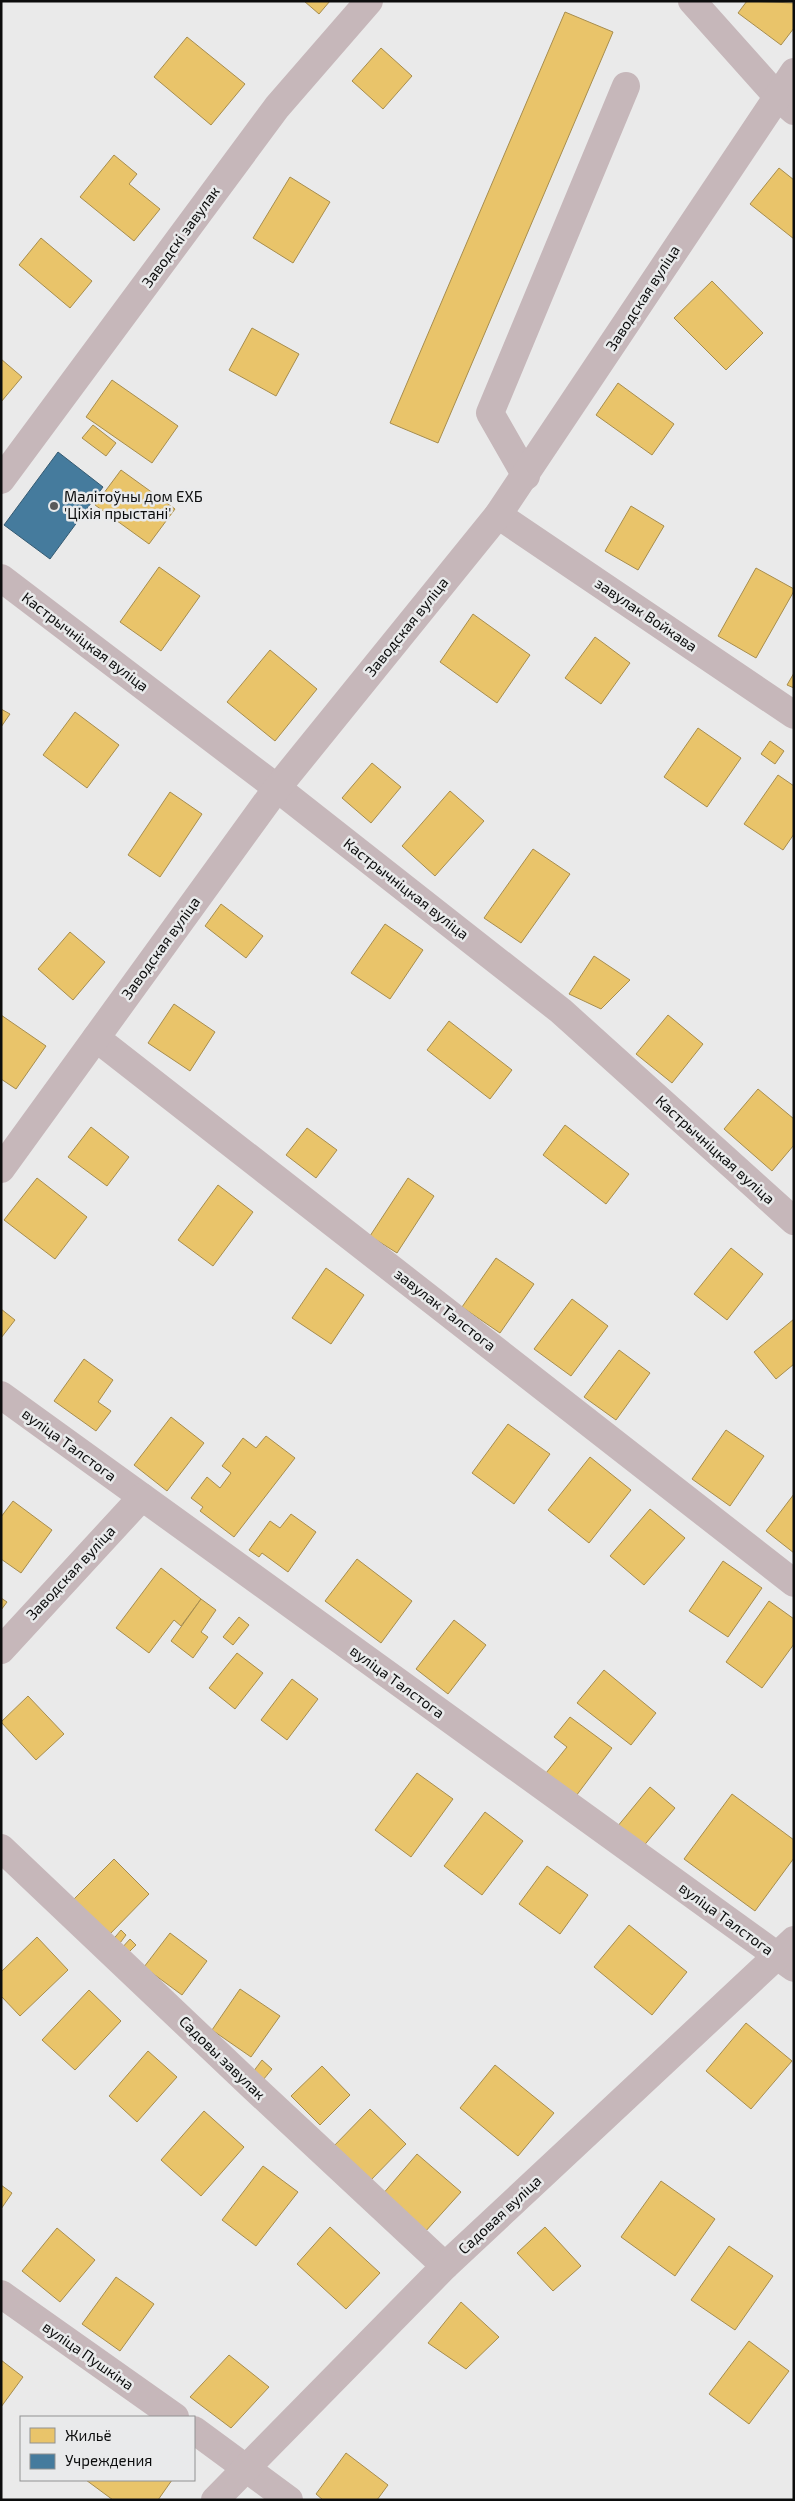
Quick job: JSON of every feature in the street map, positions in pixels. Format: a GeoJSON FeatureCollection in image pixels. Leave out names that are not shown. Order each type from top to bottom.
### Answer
{"type":"FeatureCollection","features":[{"type":"Feature","properties":{"kind":"street","name":"Заводскі завулак"},"geometry":{"type":"LineString","coordinates":[[1,480],[277,107],[369,1]]}},
{"type":"Feature","properties":{"kind":"street"},"geometry":{"type":"LineString","coordinates":[[692,1],[785,104]]}},
{"type":"Feature","properties":{"kind":"street","name":"Заводская вуліца"},"geometry":{"type":"LineString","coordinates":[[1,1169],[277,788],[498,515],[785,104],[794,72]]}},
{"type":"Feature","properties":{"kind":"street"},"geometry":{"type":"LineString","coordinates":[[526,476],[490,413],[626,86]]}},
{"type":"Feature","properties":{"kind":"street","name":"завулак Войкава"},"geometry":{"type":"LineString","coordinates":[[498,515],[794,715]]}},
{"type":"Feature","properties":{"kind":"street","name":"Кастрычніцкая вуліца"},"geometry":{"type":"LineString","coordinates":[[1,578],[277,788],[561,1011],[794,1221]]}},
{"type":"Feature","properties":{"kind":"street","name":"завулак Талстога"},"geometry":{"type":"LineString","coordinates":[[96,1038],[794,1583]]}},
{"type":"Feature","properties":{"kind":"street","name":"вуліца Талстога"},"geometry":{"type":"LineString","coordinates":[[1,1395],[788,1955]]}},
{"type":"Feature","properties":{"kind":"street","name":"Заводская вуліца"},"geometry":{"type":"LineString","coordinates":[[1,1650],[142,1497]]}},
{"type":"Feature","properties":{"kind":"street","name":"Садовы завулак"},"geometry":{"type":"LineString","coordinates":[[1,1848],[445,2266]]}},
{"type":"Feature","properties":{"kind":"street","name":"Садовая вуліца"},"geometry":{"type":"LineString","coordinates":[[215,2500],[445,2266],[788,1955]]}},
{"type":"Feature","properties":{"kind":"street","name":"вуліца Пушкіна"},"geometry":{"type":"LineString","coordinates":[[1,2294],[174,2416]]}},
{"type":"Feature","properties":{"kind":"street"},"geometry":{"type":"LineString","coordinates":[[195,2431],[289,2500]]}},
{"type":"Feature","properties":{"kind":"building: Жильё"},"geometry":{"type":"Polygon","coordinates":[[[304,1],[330,1],[319,14],[304,1]]]}},
{"type":"Feature","properties":{"kind":"building: Жильё"},"geometry":{"type":"Polygon","coordinates":[[[747,1],[794,3],[794,28],[781,45],[738,13],[747,1]]]}},
{"type":"Feature","properties":{"kind":"building: Жильё"},"geometry":{"type":"Polygon","coordinates":[[[565,12],[613,32],[438,443],[390,423],[565,12]]]}},
{"type":"Feature","properties":{"kind":"building: Жильё"},"geometry":{"type":"Polygon","coordinates":[[[187,37],[245,84],[211,125],[154,77],[187,37]]]}},
{"type":"Feature","properties":{"kind":"building: Жильё"},"geometry":{"type":"Polygon","coordinates":[[[381,48],[412,76],[383,109],[352,81],[381,48]]]}},
{"type":"Feature","properties":{"kind":"building: Жильё"},"geometry":{"type":"Polygon","coordinates":[[[114,155],[137,174],[129,184],[160,209],[134,241],[80,197],[114,155]]]}},
{"type":"Feature","properties":{"kind":"building: Жильё"},"geometry":{"type":"Polygon","coordinates":[[[779,168],[794,180],[794,239],[750,204],[779,168]]]}},
{"type":"Feature","properties":{"kind":"building: Жильё"},"geometry":{"type":"Polygon","coordinates":[[[290,177],[330,202],[293,263],[253,238],[290,177]]]}},
{"type":"Feature","properties":{"kind":"building: Жильё"},"geometry":{"type":"Polygon","coordinates":[[[41,238],[92,281],[70,308],[19,265],[41,238]]]}},
{"type":"Feature","properties":{"kind":"building: Жильё"},"geometry":{"type":"Polygon","coordinates":[[[712,281],[763,333],[726,370],[674,318],[712,281]]]}},
{"type":"Feature","properties":{"kind":"building: Жильё"},"geometry":{"type":"Polygon","coordinates":[[[252,328],[299,354],[276,396],[229,370],[252,328]]]}},
{"type":"Feature","properties":{"kind":"building: Жильё"},"geometry":{"type":"Polygon","coordinates":[[[1,359],[22,377],[1,402],[1,359]]]}},
{"type":"Feature","properties":{"kind":"building: Жильё"},"geometry":{"type":"Polygon","coordinates":[[[112,380],[178,426],[152,463],[86,417],[112,380]]]}},
{"type":"Feature","properties":{"kind":"building: Жильё"},"geometry":{"type":"Polygon","coordinates":[[[618,383],[674,424],[652,455],[596,415],[618,383]]]}},
{"type":"Feature","properties":{"kind":"building: Жильё"},"geometry":{"type":"Polygon","coordinates":[[[93,425],[116,443],[106,456],[82,438],[93,425]]]}},
{"type":"Feature","properties":{"kind":"building: Жильё"},"geometry":{"type":"Polygon","coordinates":[[[121,470],[175,509],[149,544],[95,505],[121,470]]]}},
{"type":"Feature","properties":{"kind":"building: Жильё"},"geometry":{"type":"Polygon","coordinates":[[[631,506],[664,526],[638,570],[605,551],[631,506]]]}},
{"type":"Feature","properties":{"kind":"building: Жильё"},"geometry":{"type":"Polygon","coordinates":[[[159,567],[200,596],[161,651],[120,622],[159,567]]]}},
{"type":"Feature","properties":{"kind":"building: Жильё"},"geometry":{"type":"Polygon","coordinates":[[[756,568],[794,589],[794,591],[756,658],[718,636],[756,568]]]}},
{"type":"Feature","properties":{"kind":"building: Жильё"},"geometry":{"type":"Polygon","coordinates":[[[473,614],[530,655],[497,703],[440,662],[473,614]]]}},
{"type":"Feature","properties":{"kind":"building: Жильё"},"geometry":{"type":"Polygon","coordinates":[[[595,637],[630,663],[601,704],[565,678],[595,637]]]}},
{"type":"Feature","properties":{"kind":"building: Жильё"},"geometry":{"type":"Polygon","coordinates":[[[270,650],[317,689],[275,741],[227,702],[270,650]]]}},
{"type":"Feature","properties":{"kind":"building: Жильё"},"geometry":{"type":"Polygon","coordinates":[[[794,673],[794,688],[787,685],[794,673]]]}},
{"type":"Feature","properties":{"kind":"building: Жильё"},"geometry":{"type":"Polygon","coordinates":[[[1,709],[10,714],[1,727],[1,709]]]}},
{"type":"Feature","properties":{"kind":"building: Жильё"},"geometry":{"type":"Polygon","coordinates":[[[75,712],[119,745],[87,788],[43,755],[75,712]]]}},
{"type":"Feature","properties":{"kind":"building: Жильё"},"geometry":{"type":"Polygon","coordinates":[[[698,728],[741,758],[707,807],[664,777],[698,728]]]}},
{"type":"Feature","properties":{"kind":"building: Жильё"},"geometry":{"type":"Polygon","coordinates":[[[770,741],[784,751],[775,764],[761,754],[770,741]]]}},
{"type":"Feature","properties":{"kind":"building: Жильё"},"geometry":{"type":"Polygon","coordinates":[[[372,763],[401,787],[371,823],[342,798],[372,763]]]}},
{"type":"Feature","properties":{"kind":"building: Жильё"},"geometry":{"type":"Polygon","coordinates":[[[778,775],[794,786],[794,834],[783,850],[744,824],[778,775]]]}},
{"type":"Feature","properties":{"kind":"building: Жильё"},"geometry":{"type":"Polygon","coordinates":[[[450,791],[484,821],[435,876],[402,846],[450,791]]]}},
{"type":"Feature","properties":{"kind":"building: Жильё"},"geometry":{"type":"Polygon","coordinates":[[[170,792],[202,814],[160,877],[128,855],[170,792]]]}},
{"type":"Feature","properties":{"kind":"building: Жильё"},"geometry":{"type":"Polygon","coordinates":[[[533,849],[570,874],[521,943],[484,918],[533,849]]]}},
{"type":"Feature","properties":{"kind":"building: Жильё"},"geometry":{"type":"Polygon","coordinates":[[[221,904],[263,936],[246,958],[205,926],[221,904]]]}},
{"type":"Feature","properties":{"kind":"building: Жильё"},"geometry":{"type":"Polygon","coordinates":[[[385,924],[423,950],[390,999],[351,973],[385,924]]]}},
{"type":"Feature","properties":{"kind":"building: Жильё"},"geometry":{"type":"Polygon","coordinates":[[[70,932],[105,962],[73,1000],[38,969],[70,932]]]}},
{"type":"Feature","properties":{"kind":"building: Жильё"},"geometry":{"type":"Polygon","coordinates":[[[594,956],[630,980],[601,1009],[569,994],[594,956]]]}},
{"type":"Feature","properties":{"kind":"building: Жильё"},"geometry":{"type":"Polygon","coordinates":[[[174,1004],[215,1032],[190,1071],[148,1043],[174,1004]]]}},
{"type":"Feature","properties":{"kind":"building: Жильё"},"geometry":{"type":"Polygon","coordinates":[[[1,1015],[46,1046],[16,1089],[1,1079],[1,1015]]]}},
{"type":"Feature","properties":{"kind":"building: Жильё"},"geometry":{"type":"Polygon","coordinates":[[[668,1015],[703,1044],[672,1083],[636,1054],[668,1015]]]}},
{"type":"Feature","properties":{"kind":"building: Жильё"},"geometry":{"type":"Polygon","coordinates":[[[449,1021],[512,1070],[490,1099],[427,1050],[449,1021]]]}},
{"type":"Feature","properties":{"kind":"building: Жильё"},"geometry":{"type":"Polygon","coordinates":[[[758,1089],[794,1119],[794,1145],[772,1171],[724,1129],[758,1089]]]}},
{"type":"Feature","properties":{"kind":"building: Жильё"},"geometry":{"type":"Polygon","coordinates":[[[565,1125],[629,1174],[606,1204],[543,1155],[565,1125]]]}},
{"type":"Feature","properties":{"kind":"building: Жильё"},"geometry":{"type":"Polygon","coordinates":[[[91,1127],[129,1157],[107,1186],[68,1157],[91,1127]]]}},
{"type":"Feature","properties":{"kind":"building: Жильё"},"geometry":{"type":"Polygon","coordinates":[[[307,1128],[337,1150],[316,1178],[286,1155],[307,1128]]]}},
{"type":"Feature","properties":{"kind":"building: Жильё"},"geometry":{"type":"Polygon","coordinates":[[[37,1178],[87,1217],[55,1259],[4,1220],[37,1178]]]}},
{"type":"Feature","properties":{"kind":"building: Жильё"},"geometry":{"type":"Polygon","coordinates":[[[408,1178],[434,1196],[397,1253],[370,1236],[408,1178]]]}},
{"type":"Feature","properties":{"kind":"building: Жильё"},"geometry":{"type":"Polygon","coordinates":[[[218,1185],[253,1212],[213,1266],[178,1240],[218,1185]]]}},
{"type":"Feature","properties":{"kind":"building: Жильё"},"geometry":{"type":"Polygon","coordinates":[[[731,1248],[763,1274],[727,1320],[694,1294],[731,1248]]]}},
{"type":"Feature","properties":{"kind":"building: Жильё"},"geometry":{"type":"Polygon","coordinates":[[[496,1258],[534,1284],[500,1333],[462,1307],[496,1258]]]}},
{"type":"Feature","properties":{"kind":"building: Жильё"},"geometry":{"type":"Polygon","coordinates":[[[326,1268],[364,1295],[331,1344],[292,1318],[326,1268]]]}},
{"type":"Feature","properties":{"kind":"building: Жильё"},"geometry":{"type":"Polygon","coordinates":[[[572,1299],[608,1326],[571,1376],[534,1349],[572,1299]]]}},
{"type":"Feature","properties":{"kind":"building: Жильё"},"geometry":{"type":"Polygon","coordinates":[[[1,1309],[15,1320],[1,1338],[1,1309]]]}},
{"type":"Feature","properties":{"kind":"building: Жильё"},"geometry":{"type":"Polygon","coordinates":[[[794,1319],[794,1364],[776,1379],[754,1352],[794,1319]]]}},
{"type":"Feature","properties":{"kind":"building: Жильё"},"geometry":{"type":"Polygon","coordinates":[[[619,1350],[650,1373],[616,1420],[584,1397],[619,1350]]]}},
{"type":"Feature","properties":{"kind":"building: Жильё"},"geometry":{"type":"Polygon","coordinates":[[[84,1359],[113,1380],[98,1402],[111,1411],[96,1431],[54,1401],[84,1359]]]}},
{"type":"Feature","properties":{"kind":"building: Жильё"},"geometry":{"type":"Polygon","coordinates":[[[171,1417],[204,1443],[167,1491],[134,1465],[171,1417]]]}},
{"type":"Feature","properties":{"kind":"building: Жильё"},"geometry":{"type":"Polygon","coordinates":[[[508,1424],[550,1454],[514,1504],[472,1473],[508,1424]]]}},
{"type":"Feature","properties":{"kind":"building: Жильё"},"geometry":{"type":"Polygon","coordinates":[[[726,1430],[764,1456],[730,1506],[692,1479],[726,1430]]]}},
{"type":"Feature","properties":{"kind":"building: Жильё"},"geometry":{"type":"Polygon","coordinates":[[[266,1436],[295,1458],[234,1537],[200,1511],[203,1507],[191,1498],[207,1477],[220,1488],[231,1473],[222,1466],[243,1438],[256,1448],[266,1436]]]}},
{"type":"Feature","properties":{"kind":"building: Жильё"},"geometry":{"type":"Polygon","coordinates":[[[590,1457],[631,1490],[589,1543],[548,1510],[590,1457]]]}},
{"type":"Feature","properties":{"kind":"building: Жильё"},"geometry":{"type":"Polygon","coordinates":[[[794,1494],[794,1553],[766,1531],[794,1494]]]}},
{"type":"Feature","properties":{"kind":"building: Жильё"},"geometry":{"type":"Polygon","coordinates":[[[13,1501],[52,1530],[21,1573],[1,1559],[1,1517],[13,1501]]]}},
{"type":"Feature","properties":{"kind":"building: Жильё"},"geometry":{"type":"Polygon","coordinates":[[[650,1509],[685,1538],[644,1585],[610,1556],[650,1509]]]}},
{"type":"Feature","properties":{"kind":"building: Жильё"},"geometry":{"type":"Polygon","coordinates":[[[291,1514],[316,1532],[288,1572],[262,1553],[259,1557],[249,1550],[270,1521],[280,1528],[291,1514]]]}},
{"type":"Feature","properties":{"kind":"building: Жильё"},"geometry":{"type":"Polygon","coordinates":[[[357,1559],[412,1601],[381,1643],[325,1601],[357,1559]]]}},
{"type":"Feature","properties":{"kind":"building: Жильё"},"geometry":{"type":"Polygon","coordinates":[[[723,1561],[762,1588],[728,1637],[689,1611],[723,1561]]]}},
{"type":"Feature","properties":{"kind":"building: Жильё"},"geometry":{"type":"Polygon","coordinates":[[[161,1568],[201,1599],[181,1626],[174,1620],[149,1653],[116,1628],[161,1568]]]}},
{"type":"Feature","properties":{"kind":"building: Жильё"},"geometry":{"type":"Polygon","coordinates":[[[1,1598],[7,1602],[1,1610],[1,1598]]]}},
{"type":"Feature","properties":{"kind":"building: Жильё"},"geometry":{"type":"Polygon","coordinates":[[[201,1599],[216,1610],[201,1632],[208,1637],[193,1658],[171,1641],[201,1599]]]}},
{"type":"Feature","properties":{"kind":"building: Жильё"},"geometry":{"type":"Polygon","coordinates":[[[769,1601],[794,1619],[794,1644],[762,1688],[726,1662],[769,1601]]]}},
{"type":"Feature","properties":{"kind":"building: Жильё"},"geometry":{"type":"Polygon","coordinates":[[[239,1617],[249,1625],[233,1645],[223,1637],[239,1617]]]}},
{"type":"Feature","properties":{"kind":"building: Жильё"},"geometry":{"type":"Polygon","coordinates":[[[454,1620],[486,1645],[448,1694],[416,1669],[454,1620]]]}},
{"type":"Feature","properties":{"kind":"building: Жильё"},"geometry":{"type":"Polygon","coordinates":[[[237,1653],[263,1673],[235,1709],[209,1688],[237,1653]]]}},
{"type":"Feature","properties":{"kind":"building: Жильё"},"geometry":{"type":"Polygon","coordinates":[[[604,1670],[656,1713],[631,1745],[577,1703],[604,1670]]]}},
{"type":"Feature","properties":{"kind":"building: Жильё"},"geometry":{"type":"Polygon","coordinates":[[[292,1679],[318,1699],[287,1740],[261,1720],[292,1679]]]}},
{"type":"Feature","properties":{"kind":"building: Жильё"},"geometry":{"type":"Polygon","coordinates":[[[28,1696],[64,1734],[36,1760],[1,1722],[28,1696]]]}},
{"type":"Feature","properties":{"kind":"building: Жильё"},"geometry":{"type":"Polygon","coordinates":[[[570,1717],[612,1748],[576,1796],[546,1773],[567,1747],[554,1737],[570,1717]]]}},
{"type":"Feature","properties":{"kind":"building: Жильё"},"geometry":{"type":"Polygon","coordinates":[[[417,1773],[453,1799],[411,1857],[375,1830],[417,1773]]]}},
{"type":"Feature","properties":{"kind":"building: Жильё"},"geometry":{"type":"Polygon","coordinates":[[[650,1787],[675,1808],[642,1848],[617,1827],[650,1787]]]}},
{"type":"Feature","properties":{"kind":"building: Жильё"},"geometry":{"type":"Polygon","coordinates":[[[732,1794],[794,1840],[794,1858],[755,1911],[684,1859],[732,1794]]]}},
{"type":"Feature","properties":{"kind":"building: Жильё"},"geometry":{"type":"Polygon","coordinates":[[[485,1812],[523,1841],[482,1895],[444,1866],[485,1812]]]}},
{"type":"Feature","properties":{"kind":"building: Жильё"},"geometry":{"type":"Polygon","coordinates":[[[114,1859],[149,1894],[109,1935],[73,1900],[114,1859]]]}},
{"type":"Feature","properties":{"kind":"building: Жильё"},"geometry":{"type":"Polygon","coordinates":[[[547,1866],[588,1895],[560,1934],[519,1904],[547,1866]]]}},
{"type":"Feature","properties":{"kind":"building: Жильё"},"geometry":{"type":"Polygon","coordinates":[[[629,1925],[687,1972],[652,2015],[594,1967],[629,1925]]]}},
{"type":"Feature","properties":{"kind":"building: Жильё"},"geometry":{"type":"Polygon","coordinates":[[[121,1930],[126,1935],[117,1947],[111,1942],[121,1930]]]}},
{"type":"Feature","properties":{"kind":"building: Жильё"},"geometry":{"type":"Polygon","coordinates":[[[170,1933],[207,1961],[182,1995],[144,1967],[170,1933]]]}},
{"type":"Feature","properties":{"kind":"building: Жильё"},"geometry":{"type":"Polygon","coordinates":[[[37,1937],[68,1970],[20,2016],[1,1996],[1,1972],[37,1937]]]}},
{"type":"Feature","properties":{"kind":"building: Жильё"},"geometry":{"type":"Polygon","coordinates":[[[130,1939],[136,1945],[126,1955],[120,1950],[130,1939]]]}},
{"type":"Feature","properties":{"kind":"building: Жильё"},"geometry":{"type":"Polygon","coordinates":[[[240,1989],[280,2016],[251,2057],[212,2030],[240,1989]]]}},
{"type":"Feature","properties":{"kind":"building: Жильё"},"geometry":{"type":"Polygon","coordinates":[[[89,1990],[121,2021],[75,2070],[42,2040],[89,1990]]]}},
{"type":"Feature","properties":{"kind":"building: Жильё"},"geometry":{"type":"Polygon","coordinates":[[[746,2023],[792,2061],[751,2109],[706,2071],[746,2023]]]}},
{"type":"Feature","properties":{"kind":"building: Жильё"},"geometry":{"type":"Polygon","coordinates":[[[148,2051],[177,2077],[137,2122],[109,2096],[148,2051]]]}},
{"type":"Feature","properties":{"kind":"building: Жильё"},"geometry":{"type":"Polygon","coordinates":[[[262,2060],[272,2069],[263,2080],[253,2072],[262,2060]]]}},
{"type":"Feature","properties":{"kind":"building: Жильё"},"geometry":{"type":"Polygon","coordinates":[[[495,2065],[554,2113],[518,2156],[460,2108],[495,2065]]]}},
{"type":"Feature","properties":{"kind":"building: Жильё"},"geometry":{"type":"Polygon","coordinates":[[[322,2066],[350,2095],[320,2125],[291,2096],[322,2066]]]}},
{"type":"Feature","properties":{"kind":"building: Жильё"},"geometry":{"type":"Polygon","coordinates":[[[370,2109],[406,2144],[367,2184],[331,2149],[370,2109]]]}},
{"type":"Feature","properties":{"kind":"building: Жильё"},"geometry":{"type":"Polygon","coordinates":[[[204,2111],[244,2147],[201,2196],[161,2160],[204,2111]]]}},
{"type":"Feature","properties":{"kind":"building: Жильё"},"geometry":{"type":"Polygon","coordinates":[[[417,2154],[461,2192],[424,2233],[382,2195],[417,2154]]]}},
{"type":"Feature","properties":{"kind":"building: Жильё"},"geometry":{"type":"Polygon","coordinates":[[[263,2166],[298,2192],[256,2246],[222,2220],[263,2166]]]}},
{"type":"Feature","properties":{"kind":"building: Жильё"},"geometry":{"type":"Polygon","coordinates":[[[661,2181],[715,2219],[675,2276],[621,2237],[661,2181]]]}},
{"type":"Feature","properties":{"kind":"building: Жильё"},"geometry":{"type":"Polygon","coordinates":[[[1,2185],[12,2193],[1,2209],[1,2185]]]}},
{"type":"Feature","properties":{"kind":"building: Жильё"},"geometry":{"type":"Polygon","coordinates":[[[330,2227],[380,2273],[346,2309],[297,2264],[330,2227]]]}},
{"type":"Feature","properties":{"kind":"building: Жильё"},"geometry":{"type":"Polygon","coordinates":[[[545,2227],[581,2266],[553,2291],[517,2253],[545,2227]]]}},
{"type":"Feature","properties":{"kind":"building: Жильё"},"geometry":{"type":"Polygon","coordinates":[[[57,2228],[95,2260],[60,2302],[22,2271],[57,2228]]]}},
{"type":"Feature","properties":{"kind":"building: Жильё"},"geometry":{"type":"Polygon","coordinates":[[[729,2246],[773,2276],[735,2330],[691,2300],[729,2246]]]}},
{"type":"Feature","properties":{"kind":"building: Жильё"},"geometry":{"type":"Polygon","coordinates":[[[116,2277],[154,2304],[120,2351],[82,2324],[116,2277]]]}},
{"type":"Feature","properties":{"kind":"building: Жильё"},"geometry":{"type":"Polygon","coordinates":[[[461,2302],[499,2337],[466,2369],[428,2343],[461,2302]]]}},
{"type":"Feature","properties":{"kind":"building: Жильё"},"geometry":{"type":"Polygon","coordinates":[[[749,2341],[789,2371],[749,2424],[709,2394],[749,2341]]]}},
{"type":"Feature","properties":{"kind":"building: Жильё"},"geometry":{"type":"Polygon","coordinates":[[[229,2355],[269,2387],[231,2428],[190,2397],[229,2355]]]}},
{"type":"Feature","properties":{"kind":"building: Жильё"},"geometry":{"type":"Polygon","coordinates":[[[1,2360],[23,2377],[1,2407],[1,2360]]]}},
{"type":"Feature","properties":{"kind":"building: Жильё"},"geometry":{"type":"Polygon","coordinates":[[[346,2453],[388,2485],[377,2500],[323,2500],[316,2494],[346,2453]]]}},
{"type":"Feature","properties":{"kind":"building: Жильё"},"geometry":{"type":"Polygon","coordinates":[[[87,2481],[171,2481],[158,2500],[113,2500],[87,2481]]]}},
{"type":"Feature","properties":{"kind":"building: Учреждения","name":"Малітоўны дом ЕХБ 'Ціхія прыстані'"},"geometry":{"type":"Polygon","coordinates":[[[58,452],[103,487],[50,559],[4,525],[58,452]]]}},
{"type":"Feature","properties":{"kind":"place","name":"Малітоўны дом ЕХБ 'Ціхія прыстані'"},"geometry":{"type":"Point","coordinates":[54,506]}}]}
